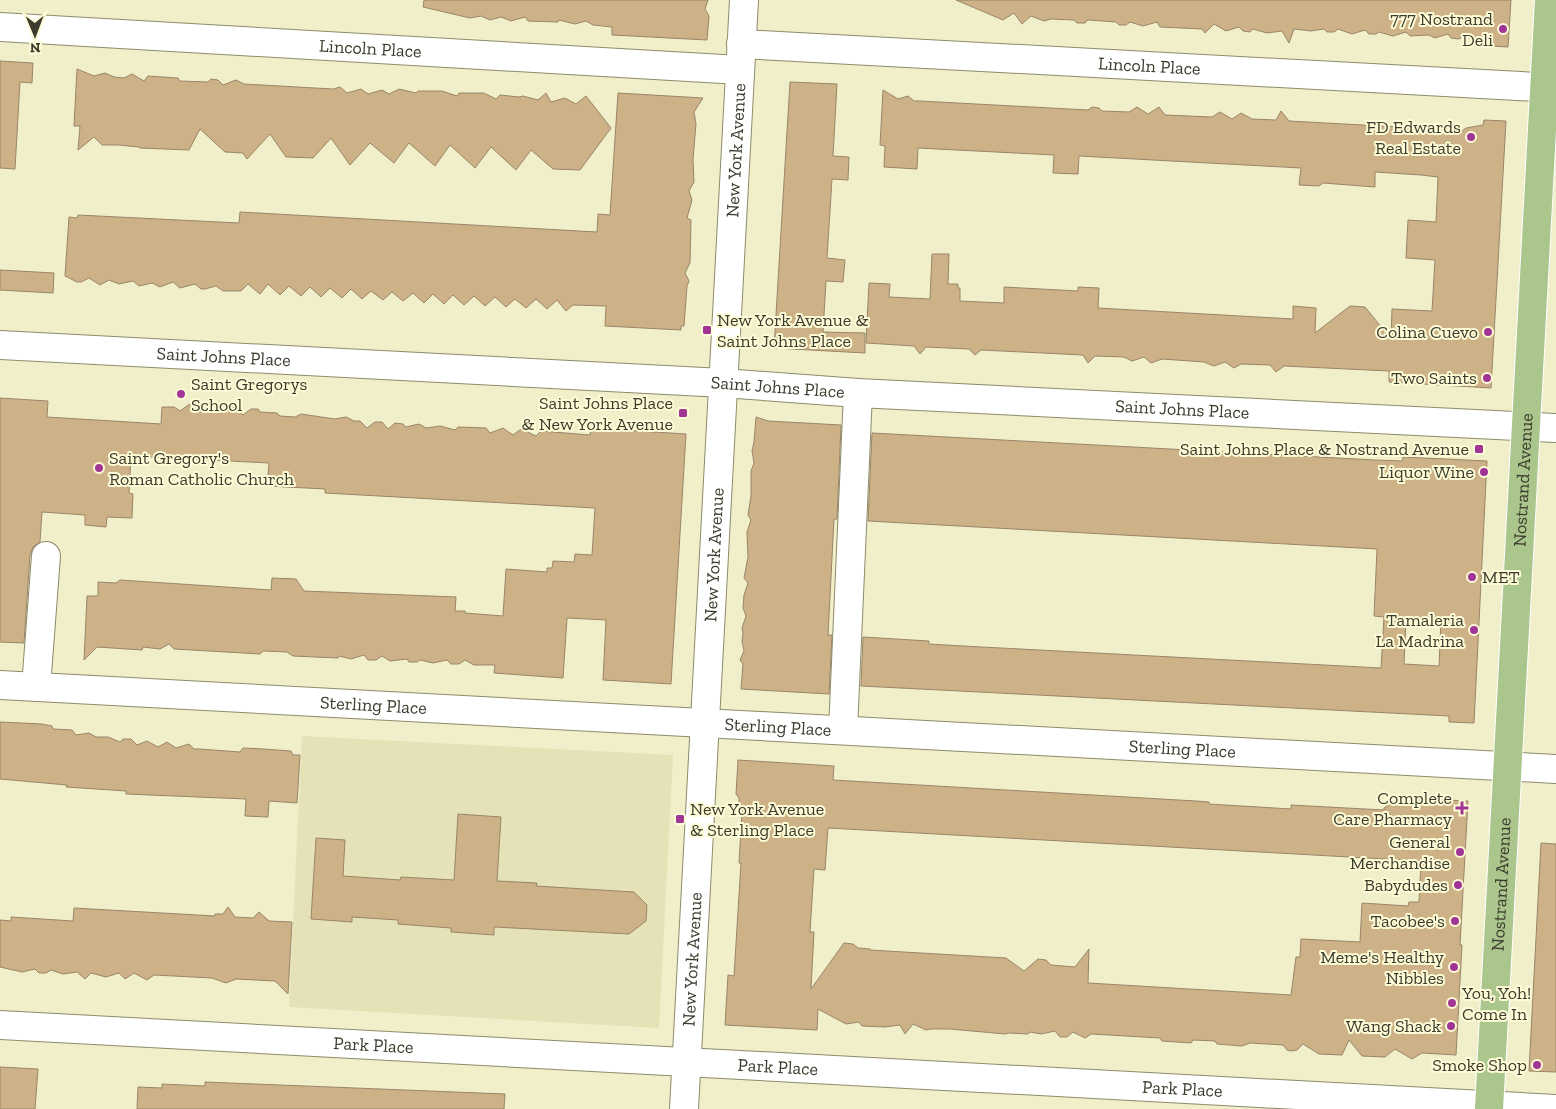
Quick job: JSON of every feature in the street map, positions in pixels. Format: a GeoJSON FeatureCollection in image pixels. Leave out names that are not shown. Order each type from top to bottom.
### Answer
{"type":"FeatureCollection","features":[{"type":"Feature","properties":{"kind":"main road","name":"Nostrand Avenue"},"geometry":{"type":"LineString","coordinates":[[1489,1107],[1526,426],[1550,88],[1549,0]]}},
{"type":"Feature","properties":{"kind":"street","name":"New York Avenue"},"geometry":{"type":"LineString","coordinates":[[684,1109],[744,0]]}},
{"type":"Feature","properties":{"kind":"street","name":"Lincoln Place"},"geometry":{"type":"LineString","coordinates":[[0,27],[1550,88]]}},
{"type":"Feature","properties":{"kind":"street","name":"Saint Johns Place"},"geometry":{"type":"LineString","coordinates":[[0,345],[858,393],[1556,428]]}},
{"type":"Feature","properties":{"kind":"street"},"geometry":{"type":"LineString","coordinates":[[843,730],[858,393]]}},
{"type":"Feature","properties":{"kind":"street"},"geometry":{"type":"LineString","coordinates":[[36,687],[46,556]]}},
{"type":"Feature","properties":{"kind":"street","name":"Sterling Place"},"geometry":{"type":"LineString","coordinates":[[0,685],[1556,769]]}},
{"type":"Feature","properties":{"kind":"street","name":"Park Place"},"geometry":{"type":"LineString","coordinates":[[0,1025],[1489,1107],[1556,1109]]}},
{"type":"Feature","properties":{"kind":"shaded area"},"geometry":{"type":"Polygon","coordinates":[[[302,736],[673,755],[659,1028],[289,1007],[302,736]]]}},
{"type":"Feature","properties":{"kind":"building"},"geometry":{"type":"Polygon","coordinates":[[[424,0],[708,0],[705,9],[709,16],[707,40],[612,35],[612,27],[593,25],[586,21],[575,24],[559,20],[558,22],[528,21],[525,17],[511,21],[501,17],[490,20],[481,16],[470,18],[423,7],[424,0]]]}},
{"type":"Feature","properties":{"kind":"building"},"geometry":{"type":"Polygon","coordinates":[[[956,0],[1511,0],[1508,47],[1489,46],[1464,36],[1459,39],[1451,38],[1448,34],[1435,38],[1429,35],[1410,36],[1406,32],[1393,36],[1379,32],[1369,34],[1365,30],[1352,34],[1338,29],[1334,32],[1327,32],[1324,29],[1311,31],[1294,29],[1289,43],[1282,31],[1267,33],[1253,29],[1250,32],[1243,31],[1239,27],[1226,31],[1214,24],[1205,33],[1202,29],[1160,27],[1157,22],[1143,26],[1130,22],[1126,25],[1119,25],[1116,22],[1088,20],[1085,23],[1077,23],[1074,20],[1051,19],[1044,21],[1031,16],[1022,24],[1014,13],[1003,20],[956,0]]]}},
{"type":"Feature","properties":{"kind":"building"},"geometry":{"type":"Polygon","coordinates":[[[0,61],[33,63],[32,83],[20,82],[15,169],[0,168],[0,61]]]}},
{"type":"Feature","properties":{"kind":"building"},"geometry":{"type":"Polygon","coordinates":[[[77,69],[94,76],[105,73],[114,77],[124,78],[132,74],[144,81],[148,76],[178,78],[180,81],[208,82],[211,79],[218,80],[223,85],[236,80],[244,84],[333,89],[340,87],[347,93],[361,89],[368,94],[382,90],[389,94],[399,89],[416,93],[418,91],[442,91],[457,96],[459,93],[484,93],[496,99],[500,95],[523,96],[538,100],[546,93],[551,102],[565,98],[576,104],[586,96],[611,128],[580,170],[553,169],[531,150],[516,170],[491,147],[475,168],[450,145],[435,166],[409,143],[394,163],[370,143],[350,165],[331,138],[313,158],[286,157],[270,134],[247,159],[243,153],[225,152],[200,129],[189,150],[102,145],[94,137],[78,150],[80,126],[74,126],[77,69]]]}},
{"type":"Feature","properties":{"kind":"building"},"geometry":{"type":"Polygon","coordinates":[[[790,82],[837,84],[833,156],[849,157],[848,180],[832,179],[827,258],[845,260],[843,282],[826,281],[823,332],[865,333],[865,353],[774,348],[790,82]]]}},
{"type":"Feature","properties":{"kind":"building"},"geometry":{"type":"Polygon","coordinates":[[[883,90],[898,99],[908,96],[914,101],[1088,110],[1092,107],[1099,108],[1102,111],[1129,112],[1137,107],[1148,114],[1159,107],[1165,115],[1212,117],[1220,112],[1232,119],[1241,113],[1252,119],[1276,120],[1281,111],[1289,121],[1418,128],[1427,126],[1435,129],[1462,131],[1466,128],[1483,125],[1484,120],[1506,121],[1491,388],[1389,382],[1389,371],[1284,366],[1276,372],[1270,365],[1241,364],[1234,368],[1225,362],[1214,366],[1204,362],[1162,359],[1151,363],[1144,357],[1132,361],[1124,357],[1095,356],[1088,363],[1083,355],[981,350],[975,355],[969,349],[926,347],[920,354],[914,346],[866,343],[869,283],[890,284],[889,297],[930,299],[932,254],[949,254],[948,284],[958,284],[958,288],[960,288],[960,301],[1004,303],[1004,287],[1078,291],[1078,287],[1099,288],[1098,308],[1293,319],[1293,306],[1316,308],[1315,333],[1350,306],[1365,307],[1391,339],[1392,309],[1432,311],[1435,260],[1406,258],[1408,220],[1436,222],[1438,177],[1375,172],[1375,187],[1323,183],[1319,186],[1299,185],[1301,168],[1079,156],[1078,174],[1053,173],[1054,155],[918,148],[917,169],[884,167],[885,146],[880,145],[883,90]]]}},
{"type":"Feature","properties":{"kind":"building"},"geometry":{"type":"Polygon","coordinates":[[[618,93],[703,98],[694,112],[696,124],[693,159],[694,182],[689,191],[692,200],[687,218],[691,220],[690,263],[685,273],[689,281],[684,326],[681,326],[681,330],[605,326],[606,306],[573,305],[566,311],[557,300],[547,309],[536,299],[526,308],[515,299],[506,307],[495,297],[485,306],[474,296],[464,305],[453,295],[444,304],[433,294],[424,303],[413,293],[403,301],[392,292],[383,300],[371,291],[362,299],[351,289],[342,298],[330,288],[321,297],[310,287],[301,296],[289,286],[280,295],[268,284],[260,294],[248,284],[241,291],[223,291],[216,286],[201,289],[195,284],[180,288],[173,282],[160,287],[152,283],[139,286],[133,281],[119,284],[109,280],[100,285],[89,278],[77,282],[65,276],[69,217],[77,218],[78,215],[239,223],[240,212],[597,232],[598,214],[610,215],[618,93]]]}},
{"type":"Feature","properties":{"kind":"building"},"geometry":{"type":"Polygon","coordinates":[[[0,270],[54,273],[53,293],[0,290],[0,270]]]}},
{"type":"Feature","properties":{"kind":"building"},"geometry":{"type":"Polygon","coordinates":[[[0,398],[48,401],[47,417],[161,424],[162,407],[174,407],[180,411],[191,403],[200,412],[208,407],[215,407],[223,412],[229,408],[236,408],[243,415],[251,409],[258,409],[260,412],[277,413],[280,416],[295,417],[301,414],[335,419],[346,417],[354,421],[360,421],[367,428],[375,422],[382,422],[388,429],[395,423],[403,424],[406,427],[419,424],[426,428],[440,426],[455,430],[458,427],[486,428],[490,433],[503,428],[513,435],[521,429],[536,436],[541,431],[590,435],[591,428],[686,434],[671,684],[603,680],[606,620],[567,618],[563,678],[494,673],[495,665],[474,665],[465,660],[459,664],[451,664],[447,660],[433,663],[420,660],[409,662],[407,659],[390,661],[382,656],[376,660],[368,660],[364,655],[351,659],[339,656],[338,658],[293,656],[287,652],[263,651],[260,654],[174,649],[169,644],[160,649],[143,647],[142,650],[97,647],[84,660],[87,596],[98,596],[98,582],[116,583],[120,580],[271,590],[272,578],[296,579],[304,591],[456,597],[455,611],[503,616],[506,569],[547,572],[547,568],[552,568],[553,561],[574,562],[575,554],[592,555],[595,508],[325,493],[325,489],[267,486],[269,463],[131,456],[129,493],[133,494],[132,518],[107,517],[106,527],[85,525],[85,515],[42,512],[40,542],[33,547],[30,555],[24,643],[0,642],[0,398]]]}},
{"type":"Feature","properties":{"kind":"building"},"geometry":{"type":"Polygon","coordinates":[[[756,417],[768,421],[841,425],[837,519],[834,519],[828,635],[832,635],[829,694],[741,689],[743,664],[740,660],[744,651],[742,628],[746,616],[743,608],[744,595],[748,583],[744,578],[748,557],[747,532],[751,520],[748,515],[751,496],[751,471],[754,463],[752,451],[756,417]]]}},
{"type":"Feature","properties":{"kind":"building"},"geometry":{"type":"Polygon","coordinates":[[[872,433],[1375,460],[1402,461],[1403,457],[1487,461],[1474,723],[1449,722],[1449,716],[861,686],[863,637],[929,641],[929,644],[1381,668],[1384,617],[1374,616],[1377,549],[868,521],[872,433]],[[1406,619],[1404,664],[1439,666],[1441,621],[1406,619]]]}},
{"type":"Feature","properties":{"kind":"building"},"geometry":{"type":"Polygon","coordinates":[[[0,722],[42,724],[52,726],[53,729],[72,730],[76,735],[89,733],[96,737],[108,737],[120,742],[123,739],[131,739],[137,745],[147,741],[158,747],[167,742],[176,748],[189,744],[194,749],[240,752],[243,748],[291,751],[293,755],[300,755],[297,803],[269,801],[268,817],[245,816],[246,799],[126,794],[126,791],[66,787],[67,785],[0,779],[0,722]]]}},
{"type":"Feature","properties":{"kind":"building"},"geometry":{"type":"Polygon","coordinates":[[[738,760],[834,766],[833,780],[1196,801],[1209,802],[1209,804],[1291,809],[1291,805],[1384,810],[1393,802],[1410,803],[1413,800],[1424,799],[1468,801],[1456,1055],[1422,1053],[1412,1059],[1395,1049],[1385,1057],[1362,1056],[1349,1040],[1342,1055],[1319,1054],[1303,1044],[1297,1050],[1291,1051],[1287,1050],[1283,1045],[1250,1043],[1242,1046],[1217,1044],[1215,1041],[1193,1040],[1191,1043],[1162,1041],[1160,1038],[1091,1034],[1085,1038],[1073,1032],[1067,1037],[1060,1037],[1055,1031],[1041,1034],[1030,1032],[1028,1034],[1005,1034],[950,1029],[926,1030],[913,1024],[905,1034],[900,1025],[885,1027],[862,1026],[859,1022],[846,1024],[818,1009],[817,1030],[725,1025],[728,975],[734,976],[741,863],[739,863],[742,812],[739,808],[739,798],[736,794],[738,760]],[[828,828],[825,870],[814,869],[810,932],[814,932],[811,989],[844,943],[870,950],[1006,958],[1024,971],[1038,959],[1046,960],[1051,965],[1075,967],[1089,949],[1088,983],[1291,995],[1296,957],[1300,957],[1301,939],[1360,942],[1362,903],[1408,906],[1409,902],[1419,902],[1421,861],[828,828]]]}},
{"type":"Feature","properties":{"kind":"building"},"geometry":{"type":"Polygon","coordinates":[[[458,814],[501,817],[497,881],[537,883],[536,886],[634,892],[647,905],[646,921],[629,934],[494,927],[494,935],[451,932],[451,928],[398,924],[398,920],[352,917],[352,922],[311,919],[316,838],[345,840],[343,876],[400,880],[401,877],[454,880],[458,814]]]}},
{"type":"Feature","properties":{"kind":"building"},"geometry":{"type":"Polygon","coordinates":[[[1541,843],[1556,844],[1556,1072],[1529,1071],[1541,843]]]}},
{"type":"Feature","properties":{"kind":"building"},"geometry":{"type":"Polygon","coordinates":[[[228,907],[235,917],[253,918],[259,912],[269,921],[292,922],[288,994],[275,981],[236,979],[226,983],[212,978],[154,975],[147,980],[134,973],[125,979],[119,973],[106,977],[91,973],[85,979],[77,972],[63,974],[51,970],[46,973],[39,973],[35,969],[22,972],[0,967],[0,920],[11,921],[11,917],[73,921],[74,908],[215,916],[215,914],[223,914],[228,907]]]}},
{"type":"Feature","properties":{"kind":"building"},"geometry":{"type":"Polygon","coordinates":[[[0,1067],[38,1069],[35,1109],[0,1109],[0,1067]]]}},
{"type":"Feature","properties":{"kind":"building"},"geometry":{"type":"Polygon","coordinates":[[[205,1082],[505,1094],[504,1109],[137,1109],[138,1087],[162,1088],[162,1084],[205,1086],[205,1082]]]}},
{"type":"Feature","properties":{"kind":"place","name":"777 Nostrand Deli"},"geometry":{"type":"Point","coordinates":[1503,29]}},
{"type":"Feature","properties":{"kind":"place","name":"FD Edwards Real Estate"},"geometry":{"type":"Point","coordinates":[1471,137]}},
{"type":"Feature","properties":{"kind":"place","name":"New York Avenue & Saint Johns Place"},"geometry":{"type":"Point","coordinates":[707,330]}},
{"type":"Feature","properties":{"kind":"place","name":"Colina Cuevo"},"geometry":{"type":"Point","coordinates":[1488,332]}},
{"type":"Feature","properties":{"kind":"place","name":"Two Saints"},"geometry":{"type":"Point","coordinates":[1487,378]}},
{"type":"Feature","properties":{"kind":"place","name":"Saint Gregorys School"},"geometry":{"type":"Point","coordinates":[181,394]}},
{"type":"Feature","properties":{"kind":"place","name":"Saint Johns Place & New York Avenue"},"geometry":{"type":"Point","coordinates":[683,413]}},
{"type":"Feature","properties":{"kind":"place","name":"Saint Johns Place & Nostrand Avenue"},"geometry":{"type":"Point","coordinates":[1479,449]}},
{"type":"Feature","properties":{"kind":"place","name":"Saint Gregory's Roman Catholic Church"},"geometry":{"type":"Point","coordinates":[99,468]}},
{"type":"Feature","properties":{"kind":"place","name":"Liquor Wine"},"geometry":{"type":"Point","coordinates":[1484,472]}},
{"type":"Feature","properties":{"kind":"place","name":"MET"},"geometry":{"type":"Point","coordinates":[1472,577]}},
{"type":"Feature","properties":{"kind":"place","name":"Tamaleria La Madrina"},"geometry":{"type":"Point","coordinates":[1474,630]}},
{"type":"Feature","properties":{"kind":"place","name":"Complete Care Pharmacy"},"geometry":{"type":"Point","coordinates":[1462,808]}},
{"type":"Feature","properties":{"kind":"place","name":"New York Avenue & Sterling Place"},"geometry":{"type":"Point","coordinates":[680,819]}},
{"type":"Feature","properties":{"kind":"place","name":"General Merchandise"},"geometry":{"type":"Point","coordinates":[1460,852]}},
{"type":"Feature","properties":{"kind":"place","name":"Babydudes"},"geometry":{"type":"Point","coordinates":[1458,885]}},
{"type":"Feature","properties":{"kind":"place","name":"Tacobee's"},"geometry":{"type":"Point","coordinates":[1455,921]}},
{"type":"Feature","properties":{"kind":"place","name":"Meme's Healthy Nibbles"},"geometry":{"type":"Point","coordinates":[1454,967]}},
{"type":"Feature","properties":{"kind":"place","name":"You, Yoh! Come In"},"geometry":{"type":"Point","coordinates":[1452,1003]}},
{"type":"Feature","properties":{"kind":"place","name":"Wang Shack"},"geometry":{"type":"Point","coordinates":[1451,1026]}},
{"type":"Feature","properties":{"kind":"place","name":"Smoke Shop"},"geometry":{"type":"Point","coordinates":[1537,1065]}}]}
